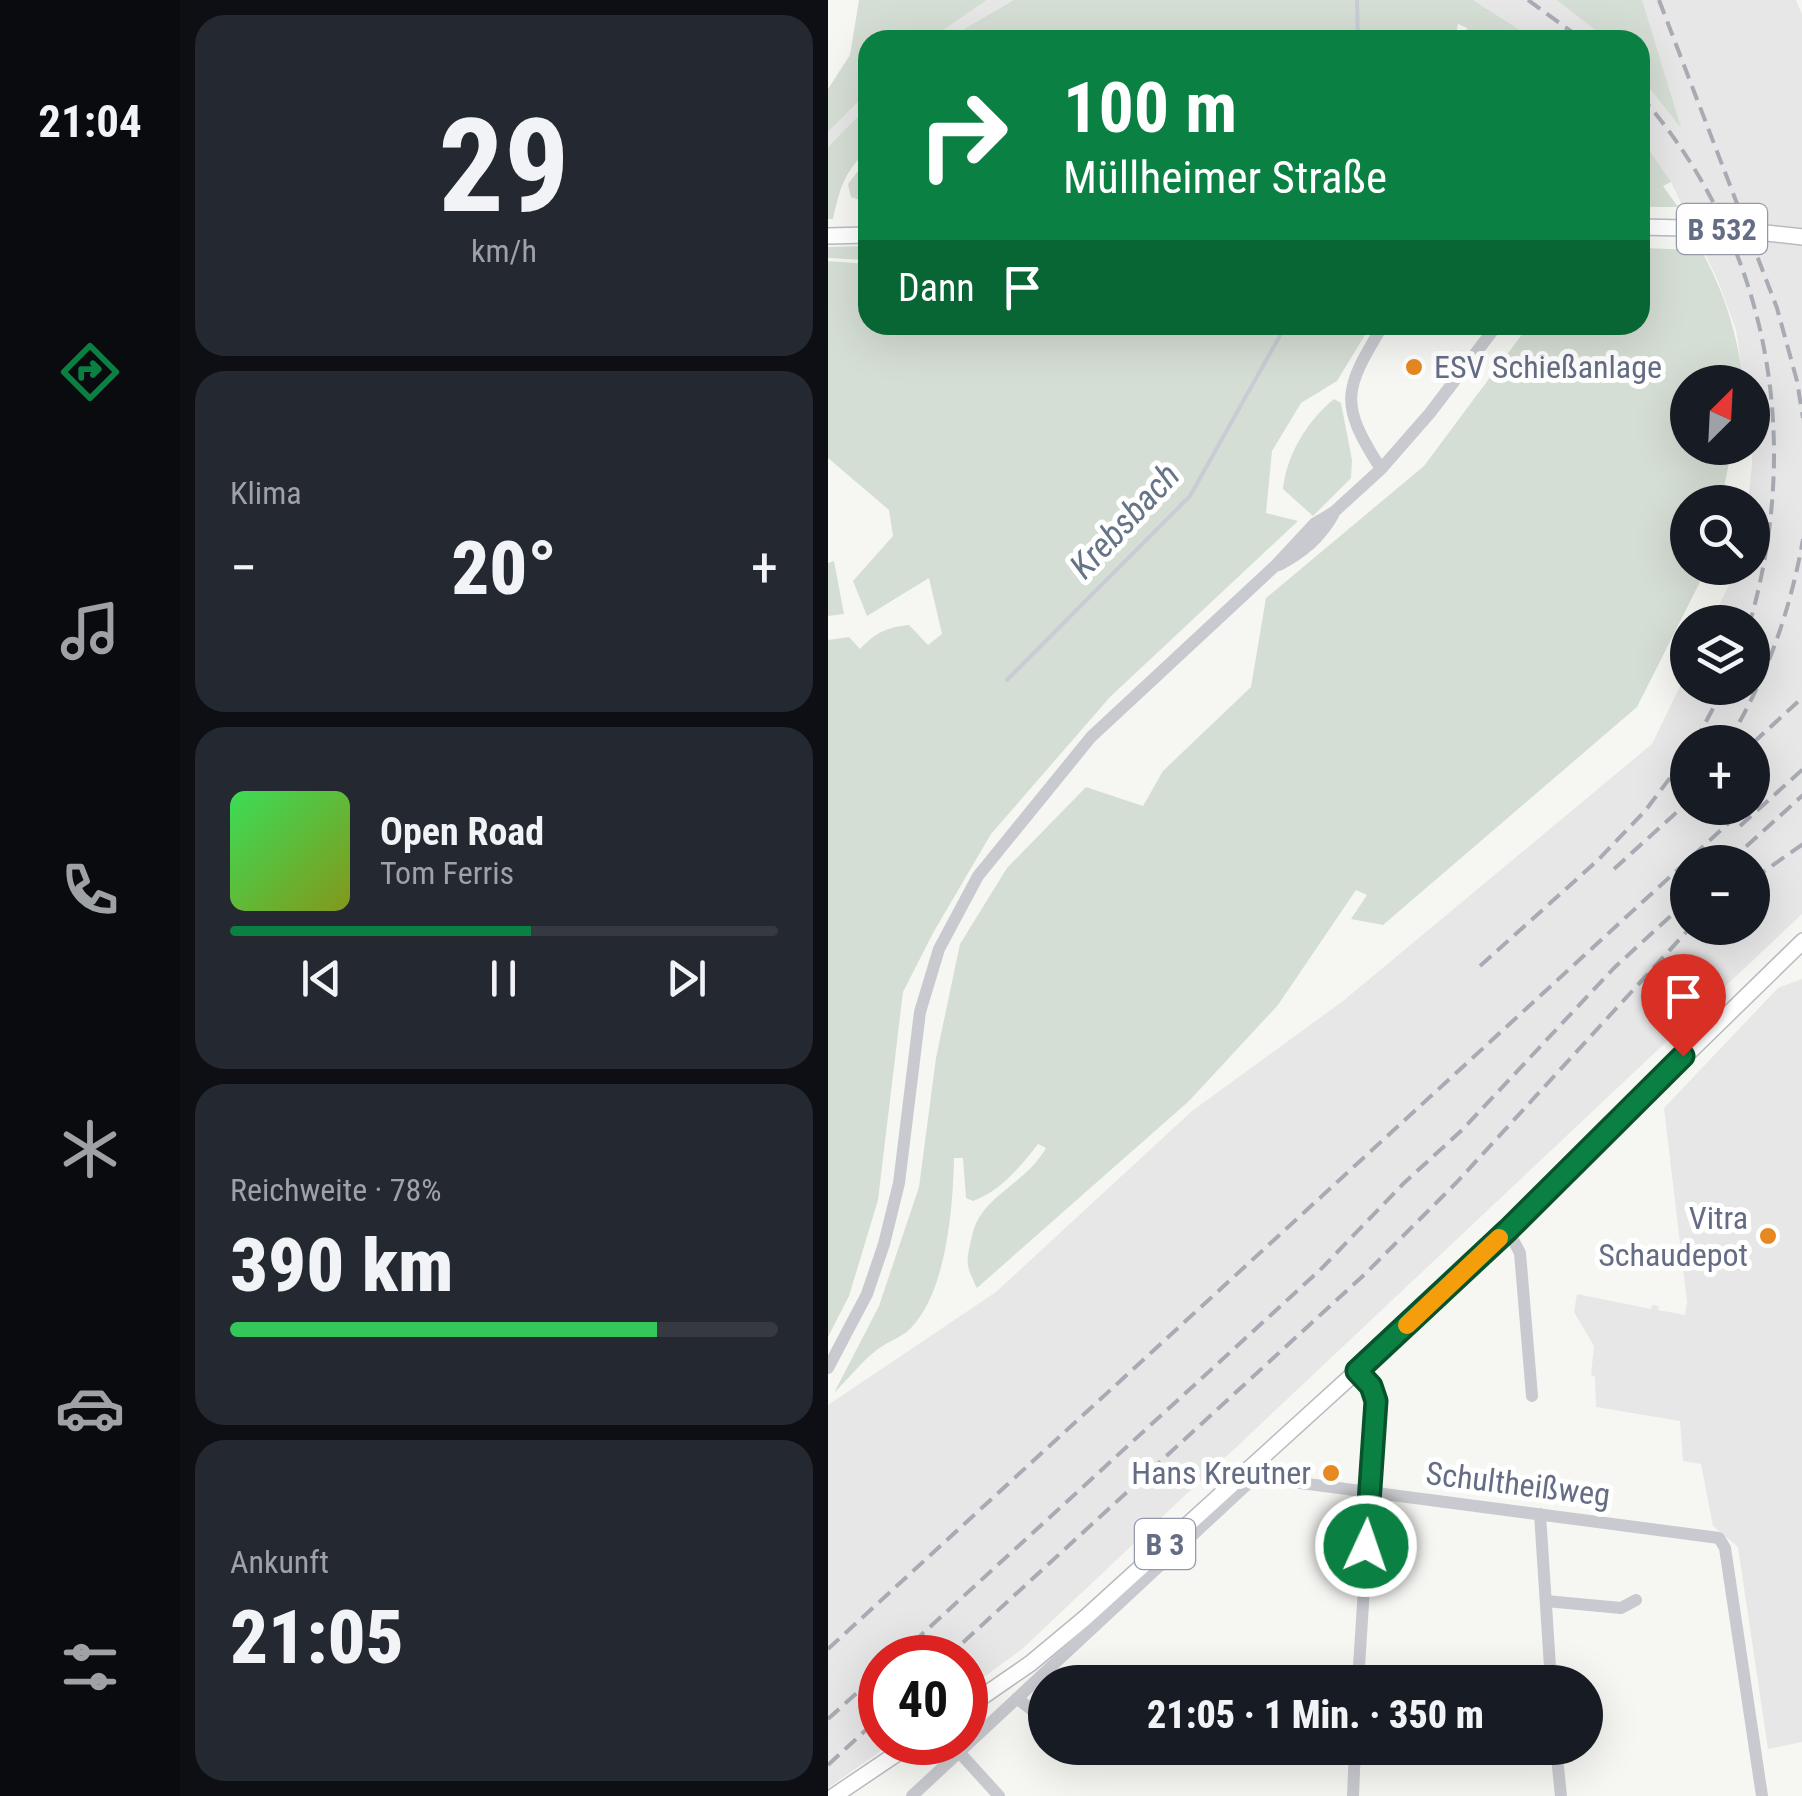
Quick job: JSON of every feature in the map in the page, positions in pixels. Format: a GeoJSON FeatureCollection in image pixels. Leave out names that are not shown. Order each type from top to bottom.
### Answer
{"type":"FeatureCollection","features":[{"type":"Feature","properties":{"kind":"main road","name":"B 532"},"geometry":{"type":"LineString","coordinates":[[1650,228],[1728,229],[1802,237]]}},
{"type":"Feature","properties":{"kind":"main road"},"geometry":{"type":"LineString","coordinates":[[828,236],[858,236]]}},
{"type":"Feature","properties":{"kind":"main road","name":"B 3"},"geometry":{"type":"LineString","coordinates":[[988,1693],[1084,1618],[1357,1371],[1508,1230],[1802,941]]}},
{"type":"Feature","properties":{"kind":"main road"},"geometry":{"type":"LineString","coordinates":[[834,1796],[880,1765]]}},
{"type":"Feature","properties":{"kind":"street"},"geometry":{"type":"LineString","coordinates":[[1377,335],[1360,362],[1352,390],[1352,414],[1359,435],[1381,469]]}},
{"type":"Feature","properties":{"kind":"street"},"geometry":{"type":"LineString","coordinates":[[828,1368],[866,1294],[890,1225],[904,1152],[920,1012],[938,949],[952,920],[1000,846],[1091,737],[1275,566],[1314,524],[1334,512],[1381,469],[1489,335]]}},
{"type":"Feature","properties":{"kind":"street"},"geometry":{"type":"LineString","coordinates":[[1508,1230],[1520,1253],[1532,1396]]}},
{"type":"Feature","properties":{"kind":"street"},"geometry":{"type":"LineString","coordinates":[[1357,1371],[1371,1386],[1376,1401],[1359,1665]]}},
{"type":"Feature","properties":{"kind":"street","name":"Schultheißweg"},"geometry":{"type":"LineString","coordinates":[[1017,1698],[1255,1477],[1716,1536],[1726,1548],[1762,1796]]}},
{"type":"Feature","properties":{"kind":"street"},"geometry":{"type":"LineString","coordinates":[[1540,1514],[1550,1665]]}},
{"type":"Feature","properties":{"kind":"street"},"geometry":{"type":"LineString","coordinates":[[1546,1601],[1621,1608],[1636,1600]]}},
{"type":"Feature","properties":{"kind":"street"},"geometry":{"type":"LineString","coordinates":[[988,1725],[1017,1698],[1028,1707]]}},
{"type":"Feature","properties":{"kind":"street"},"geometry":{"type":"LineString","coordinates":[[912,1796],[945,1765]]}},
{"type":"Feature","properties":{"kind":"street"},"geometry":{"type":"LineString","coordinates":[[971,1765],[999,1796]]}},
{"type":"Feature","properties":{"kind":"street"},"geometry":{"type":"LineString","coordinates":[[1352,1796],[1354,1765]]}},
{"type":"Feature","properties":{"kind":"street"},"geometry":{"type":"LineString","coordinates":[[1557,1765],[1560,1796]]}},
{"type":"Feature","properties":{"kind":"shaded area"},"geometry":{"type":"Polygon","coordinates":[[[859,0],[987,0],[944,30],[858,30],[858,102],[828,132],[828,89],[850,55],[859,0]]]}},
{"type":"Feature","properties":{"kind":"shaded area"},"geometry":{"type":"Polygon","coordinates":[[[987,0],[1012,0],[962,30],[944,30],[987,0]]]}},
{"type":"Feature","properties":{"kind":"shaded area"},"geometry":{"type":"Polygon","coordinates":[[[1013,0],[1473,0],[1520,30],[1467,30],[1458,24],[1457,30],[962,30],[1013,0]]]}},
{"type":"Feature","properties":{"kind":"shaded area"},"geometry":{"type":"Polygon","coordinates":[[[1473,0],[1572,0],[1610,30],[1520,30],[1473,0]]]}},
{"type":"Feature","properties":{"kind":"shaded area"},"geometry":{"type":"Polygon","coordinates":[[[1557,0],[1642,0],[1681,128],[1650,88],[1650,30],[1595,30],[1557,0]]]}},
{"type":"Feature","properties":{"kind":"shaded area"},"geometry":{"type":"Polygon","coordinates":[[[1642,0],[1796,0],[1803,17],[1802,914],[1770,944],[1770,845],[1670,845],[1670,945],[1769,945],[1022,1649],[988,1674],[988,1635],[858,1635],[861,1765],[828,1788],[828,1405],[996,1292],[1192,1111],[1343,1001],[1652,744],[1671,705],[1770,705],[1770,605],[1719,605],[1729,585],[1770,585],[1770,485],[1750,485],[1752,465],[1770,465],[1770,365],[1741,365],[1736,330],[1718,281],[1671,182],[1650,151],[1650,30],[1642,30],[1642,0]]]}},
{"type":"Feature","properties":{"kind":"shaded area"},"geometry":{"type":"Polygon","coordinates":[[[858,102],[858,116],[828,147],[828,132],[858,102]]]}},
{"type":"Feature","properties":{"kind":"shaded area"},"geometry":{"type":"Polygon","coordinates":[[[858,116],[858,160],[841,189],[833,219],[828,219],[828,147],[858,116]]]}},
{"type":"Feature","properties":{"kind":"shaded area"},"geometry":{"type":"Polygon","coordinates":[[[1650,151],[1671,182],[1663,186],[1678,207],[1650,207],[1650,151]]]}},
{"type":"Feature","properties":{"kind":"shaded area"},"geometry":{"type":"Polygon","coordinates":[[[858,171],[858,199],[851,197],[848,184],[858,171]]]}},
{"type":"Feature","properties":{"kind":"shaded area"},"geometry":{"type":"Polygon","coordinates":[[[858,246],[858,260],[828,258],[828,247],[858,246]]]}},
{"type":"Feature","properties":{"kind":"shaded area"},"geometry":{"type":"Polygon","coordinates":[[[1650,248],[1701,250],[1729,314],[1741,365],[1670,365],[1670,465],[1729,465],[1724,485],[1670,485],[1670,585],[1698,585],[1688,605],[1670,605],[1670,641],[1637,707],[1383,925],[1351,919],[1367,895],[1356,890],[1278,1005],[1189,1101],[977,1288],[968,1263],[977,1222],[993,1200],[1027,1172],[1046,1148],[1038,1144],[1001,1184],[973,1201],[966,1198],[963,1158],[954,1158],[946,1247],[923,1312],[911,1328],[872,1354],[834,1393],[879,1306],[919,1187],[936,1058],[960,944],[1007,868],[1086,787],[1143,806],[1163,771],[1251,687],[1266,598],[1424,466],[1522,335],[1650,335],[1650,248]]]}},
{"type":"Feature","properties":{"kind":"shaded area"},"geometry":{"type":"Polygon","coordinates":[[[828,261],[858,263],[858,335],[1365,335],[1337,381],[1301,403],[1272,451],[1266,513],[1298,521],[1110,697],[991,834],[933,933],[903,992],[878,1200],[849,1296],[828,1337],[828,640],[849,637],[860,649],[882,632],[909,625],[928,645],[942,634],[929,578],[867,616],[853,581],[893,536],[889,510],[828,458],[828,261]]]}},
{"type":"Feature","properties":{"kind":"shaded area"},"geometry":{"type":"Polygon","coordinates":[[[1334,399],[1341,403],[1352,460],[1351,478],[1313,516],[1283,489],[1285,476],[1300,439],[1334,399]]]}},
{"type":"Feature","properties":{"kind":"shaded area"},"geometry":{"type":"Polygon","coordinates":[[[834,561],[844,614],[828,616],[828,563],[834,561]]]}},
{"type":"Feature","properties":{"kind":"shaded area"},"geometry":{"type":"Polygon","coordinates":[[[1802,979],[1802,1742],[1768,1749],[1738,1547],[1713,1526],[1701,1464],[1683,1461],[1680,1421],[1596,1407],[1595,1377],[1591,1375],[1594,1346],[1574,1312],[1577,1294],[1651,1309],[1652,1305],[1659,1306],[1658,1310],[1685,1315],[1687,1302],[1664,1108],[1778,988],[1802,979]]]}},
{"type":"Feature","properties":{"kind":"waterway","name":"Krebsbach"},"geometry":{"type":"LineString","coordinates":[[1357,0],[1358,30]]}},
{"type":"Feature","properties":{"kind":"waterway","name":"Krebsbach"},"geometry":{"type":"LineString","coordinates":[[1007,680],[1190,496],[1280,335]]}},
{"type":"Feature","properties":{"kind":"railway"},"geometry":{"type":"LineString","coordinates":[[1528,0],[1569,30]]}},
{"type":"Feature","properties":{"kind":"railway"},"geometry":{"type":"LineString","coordinates":[[1659,0],[1777,308],[1803,418]]}},
{"type":"Feature","properties":{"kind":"railway"},"geometry":{"type":"LineString","coordinates":[[1650,108],[1684,153],[1719,214],[1745,278],[1763,345],[1772,413],[1773,482],[1766,552],[1754,605]]}},
{"type":"Feature","properties":{"kind":"railway"},"geometry":{"type":"LineString","coordinates":[[1737,725],[1775,645],[1803,539]]}},
{"type":"Feature","properties":{"kind":"railway"},"geometry":{"type":"LineString","coordinates":[[1770,727],[1803,697]]}},
{"type":"Feature","properties":{"kind":"railway"},"geometry":{"type":"LineString","coordinates":[[1704,725],[1715,705]]}},
{"type":"Feature","properties":{"kind":"railway"},"geometry":{"type":"LineString","coordinates":[[1740,826],[1803,769]]}},
{"type":"Feature","properties":{"kind":"railway"},"geometry":{"type":"LineString","coordinates":[[1480,966],[1597,861],[1645,811],[1670,778]]}},
{"type":"Feature","properties":{"kind":"railway"},"geometry":{"type":"LineString","coordinates":[[1748,845],[1803,795]]}},
{"type":"Feature","properties":{"kind":"railway"},"geometry":{"type":"LineString","coordinates":[[1614,869],[1670,818]]}},
{"type":"Feature","properties":{"kind":"railway"},"geometry":{"type":"LineString","coordinates":[[828,1649],[1726,825]]}},
{"type":"Feature","properties":{"kind":"railway"},"geometry":{"type":"LineString","coordinates":[[1770,867],[1803,844]]}},
{"type":"Feature","properties":{"kind":"railway"},"geometry":{"type":"LineString","coordinates":[[921,1635],[1320,1270],[1462,1130],[1614,968],[1670,917]]}},
{"type":"Feature","properties":{"kind":"railway"},"geometry":{"type":"LineString","coordinates":[[971,1635],[1365,1274],[1457,1182],[1674,945]]}},
{"type":"Feature","properties":{"kind":"railway"},"geometry":{"type":"LineString","coordinates":[[828,1719],[858,1692]]}},
{"type":"Feature","properties":{"kind":"railway"},"geometry":{"type":"LineString","coordinates":[[828,1765],[858,1737]]}},
{"type":"Feature","properties":{"kind":"slow traffic"},"geometry":{"type":"LineString","coordinates":[[1407,1325],[1499,1238]]}},
{"type":"Feature","properties":{"kind":"place","name":"ESV Schießanlage"},"geometry":{"type":"Point","coordinates":[1414,367]}},
{"type":"Feature","properties":{"kind":"place","name":"Vitra Schaudepot"},"geometry":{"type":"Point","coordinates":[1768,1236]}},
{"type":"Feature","properties":{"kind":"place","name":"Hans Kreutner"},"geometry":{"type":"Point","coordinates":[1331,1473]}},
{"type":"Feature","properties":{"kind":"route"},"geometry":{"type":"LineString","coordinates":[[1366,1546],[1376,1401],[1371,1386],[1357,1371],[1508,1230],[1683,1056]]}}]}
